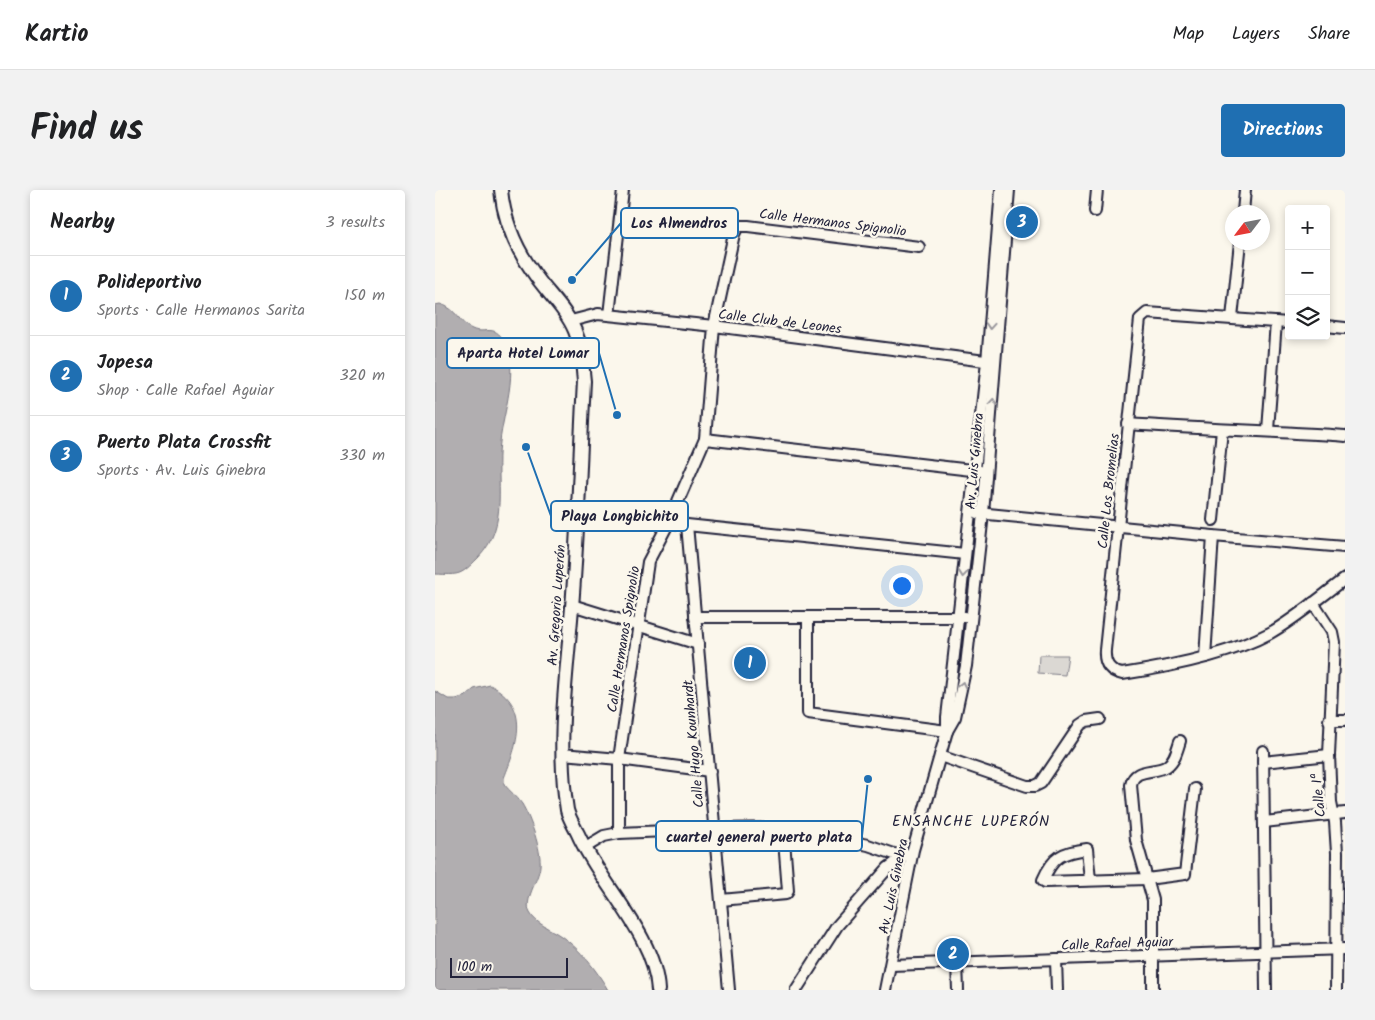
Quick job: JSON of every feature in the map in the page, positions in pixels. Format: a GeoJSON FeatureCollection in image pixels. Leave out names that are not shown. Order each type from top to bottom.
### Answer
{"type":"FeatureCollection","features":[{"type":"Feature","properties":{"kind":"main road","name":"Av. Gregorio Luperón"},"geometry":{"type":"LineString","coordinates":[[501,190],[506,218],[514,240],[532,272],[571,321],[581,348],[584,381],[572,605],[562,732],[567,812],[584,848],[645,944],[653,965],[658,990]]}},
{"type":"Feature","properties":{"kind":"street"},"geometry":{"type":"LineString","coordinates":[[609,315],[623,190]]}},
{"type":"Feature","properties":{"kind":"street","name":"Av. Luis Ginebra"},"geometry":{"type":"LineString","coordinates":[[885,990],[913,850],[947,731],[955,717],[966,666],[983,514],[1001,190]]}},
{"type":"Feature","properties":{"kind":"street","name":"Av. Luis Ginebra"},"geometry":{"type":"LineString","coordinates":[[947,731],[974,469],[992,362],[1009,190]]}},
{"type":"Feature","properties":{"kind":"street"},"geometry":{"type":"LineString","coordinates":[[1095,212],[1097,190]]}},
{"type":"Feature","properties":{"kind":"street"},"geometry":{"type":"LineString","coordinates":[[1244,205],[1245,190]]}},
{"type":"Feature","properties":{"kind":"street","name":"Calle Hermanos Spignolio"},"geometry":{"type":"LineString","coordinates":[[619,833],[619,759],[648,562],[669,522],[705,439],[714,326],[734,234],[738,226],[919,247]]}},
{"type":"Feature","properties":{"kind":"street"},"geometry":{"type":"LineString","coordinates":[[1239,250],[1233,318],[1285,323]]}},
{"type":"Feature","properties":{"kind":"street","name":"Calle Los Bromelias"},"geometry":{"type":"LineString","coordinates":[[1205,657],[1121,674],[1110,669],[1106,664],[1105,650],[1140,319],[1147,313],[1233,318]]}},
{"type":"Feature","properties":{"kind":"street","name":"Calle Club de Leones"},"geometry":{"type":"LineString","coordinates":[[571,321],[598,314],[609,315],[714,326],[992,362]]}},
{"type":"Feature","properties":{"kind":"street"},"geometry":{"type":"LineString","coordinates":[[1268,430],[1276,322]]}},
{"type":"Feature","properties":{"kind":"street"},"geometry":{"type":"LineString","coordinates":[[1330,326],[1345,325]]}},
{"type":"Feature","properties":{"kind":"street"},"geometry":{"type":"LineString","coordinates":[[1128,424],[1222,430],[1268,430],[1345,436]]}},
{"type":"Feature","properties":{"kind":"street"},"geometry":{"type":"LineString","coordinates":[[1213,520],[1222,430]]}},
{"type":"Feature","properties":{"kind":"street"},"geometry":{"type":"LineString","coordinates":[[705,439],[974,469],[986,472]]}},
{"type":"Feature","properties":{"kind":"street"},"geometry":{"type":"LineString","coordinates":[[970,512],[1345,547]]}},
{"type":"Feature","properties":{"kind":"street"},"geometry":{"type":"LineString","coordinates":[[669,522],[965,554]]}},
{"type":"Feature","properties":{"kind":"street","name":"Calle Hugo Kounhardt"},"geometry":{"type":"LineString","coordinates":[[687,525],[729,990]]}},
{"type":"Feature","properties":{"kind":"street"},"geometry":{"type":"LineString","coordinates":[[1213,536],[1205,657],[1270,633],[1345,579]]}},
{"type":"Feature","properties":{"kind":"street","name":"Calle 1ª"},"geometry":{"type":"LineString","coordinates":[[1313,603],[1334,636],[1329,755],[1331,802],[1337,853],[1340,949],[1336,990]]}},
{"type":"Feature","properties":{"kind":"street"},"geometry":{"type":"LineString","coordinates":[[572,605],[698,644]]}},
{"type":"Feature","properties":{"kind":"street"},"geometry":{"type":"LineString","coordinates":[[808,616],[808,713],[947,731]]}},
{"type":"Feature","properties":{"kind":"street"},"geometry":{"type":"LineString","coordinates":[[695,617],[971,617]]}},
{"type":"Feature","properties":{"kind":"street"},"geometry":{"type":"LineString","coordinates":[[940,756],[1027,786],[1035,786],[1041,783],[1080,725],[1086,721],[1100,719]]}},
{"type":"Feature","properties":{"kind":"street"},"geometry":{"type":"LineString","coordinates":[[1329,720],[1345,720]]}},
{"type":"Feature","properties":{"kind":"street"},"geometry":{"type":"LineString","coordinates":[[1153,990],[1153,900],[1136,840],[1132,781],[1138,774],[1167,766],[1173,760],[1180,741]]}},
{"type":"Feature","properties":{"kind":"street"},"geometry":{"type":"LineString","coordinates":[[1263,751],[1267,990]]}},
{"type":"Feature","properties":{"kind":"street"},"geometry":{"type":"LineString","coordinates":[[562,754],[619,759],[710,771]]}},
{"type":"Feature","properties":{"kind":"street"},"geometry":{"type":"LineString","coordinates":[[1263,762],[1329,755]]}},
{"type":"Feature","properties":{"kind":"street"},"geometry":{"type":"LineString","coordinates":[[1090,880],[1087,849],[1066,852],[1051,866],[1043,880],[1045,882],[1147,879],[1186,872],[1195,789]]}},
{"type":"Feature","properties":{"kind":"street"},"geometry":{"type":"LineString","coordinates":[[1264,822],[1345,813]]}},
{"type":"Feature","properties":{"kind":"street"},"geometry":{"type":"LineString","coordinates":[[584,848],[604,836],[619,833],[783,828],[868,845],[903,857]]}},
{"type":"Feature","properties":{"kind":"street"},"geometry":{"type":"LineString","coordinates":[[721,900],[786,894],[788,891],[783,828]]}},
{"type":"Feature","properties":{"kind":"street"},"geometry":{"type":"LineString","coordinates":[[796,990],[837,926],[888,868],[913,850]]}},
{"type":"Feature","properties":{"kind":"street","name":"Calle Rafael Aguiar"},"geometry":{"type":"LineString","coordinates":[[891,965],[1340,949]]}},
{"type":"Feature","properties":{"kind":"street"},"geometry":{"type":"LineString","coordinates":[[1056,959],[1057,990]]}},
{"type":"Feature","properties":{"kind":"street"},"geometry":{"type":"LineString","coordinates":[[957,963],[958,990]]}},
{"type":"Feature","properties":{"kind":"shaded area"},"geometry":{"type":"Polygon","coordinates":[[[440,304],[451,309],[464,324],[472,329],[497,332],[509,352],[511,365],[511,378],[500,442],[499,503],[494,532],[488,545],[478,558],[463,571],[455,574],[435,574],[435,305],[440,304]]]}},
{"type":"Feature","properties":{"kind":"shaded area"},"geometry":{"type":"Polygon","coordinates":[[[1039,655],[1068,655],[1065,675],[1038,673],[1039,655]]]}},
{"type":"Feature","properties":{"kind":"shaded area"},"geometry":{"type":"Polygon","coordinates":[[[490,685],[503,694],[512,704],[516,715],[518,727],[516,740],[504,778],[504,784],[520,801],[525,810],[535,834],[539,852],[539,872],[528,902],[528,908],[536,920],[568,941],[581,954],[593,967],[608,990],[435,990],[435,691],[448,699],[456,699],[466,696],[474,689],[490,685]]]}},
{"type":"Feature","properties":{"kind":"place","name":"Puerto Plata Crossfit"},"geometry":{"type":"Point","coordinates":[1022,222]}},
{"type":"Feature","properties":{"kind":"place","name":"Los Almendros"},"geometry":{"type":"Point","coordinates":[572,280]}},
{"type":"Feature","properties":{"kind":"place","name":"Aparta Hotel Lomar"},"geometry":{"type":"Point","coordinates":[617,415]}},
{"type":"Feature","properties":{"kind":"place","name":"Playa Longbichito"},"geometry":{"type":"Point","coordinates":[526,447]}},
{"type":"Feature","properties":{"kind":"place","name":"Polideportivo"},"geometry":{"type":"Point","coordinates":[750,663]}},
{"type":"Feature","properties":{"kind":"place","name":"cuartel general puerto plata"},"geometry":{"type":"Point","coordinates":[868,779]}},
{"type":"Feature","properties":{"kind":"place","name":"Jopesa"},"geometry":{"type":"Point","coordinates":[953,954]}},
{"type":"Feature","properties":{"kind":"district","name":"ENSANCHE LUPERÓN"},"geometry":{"type":"Point","coordinates":[971,821]}}]}
